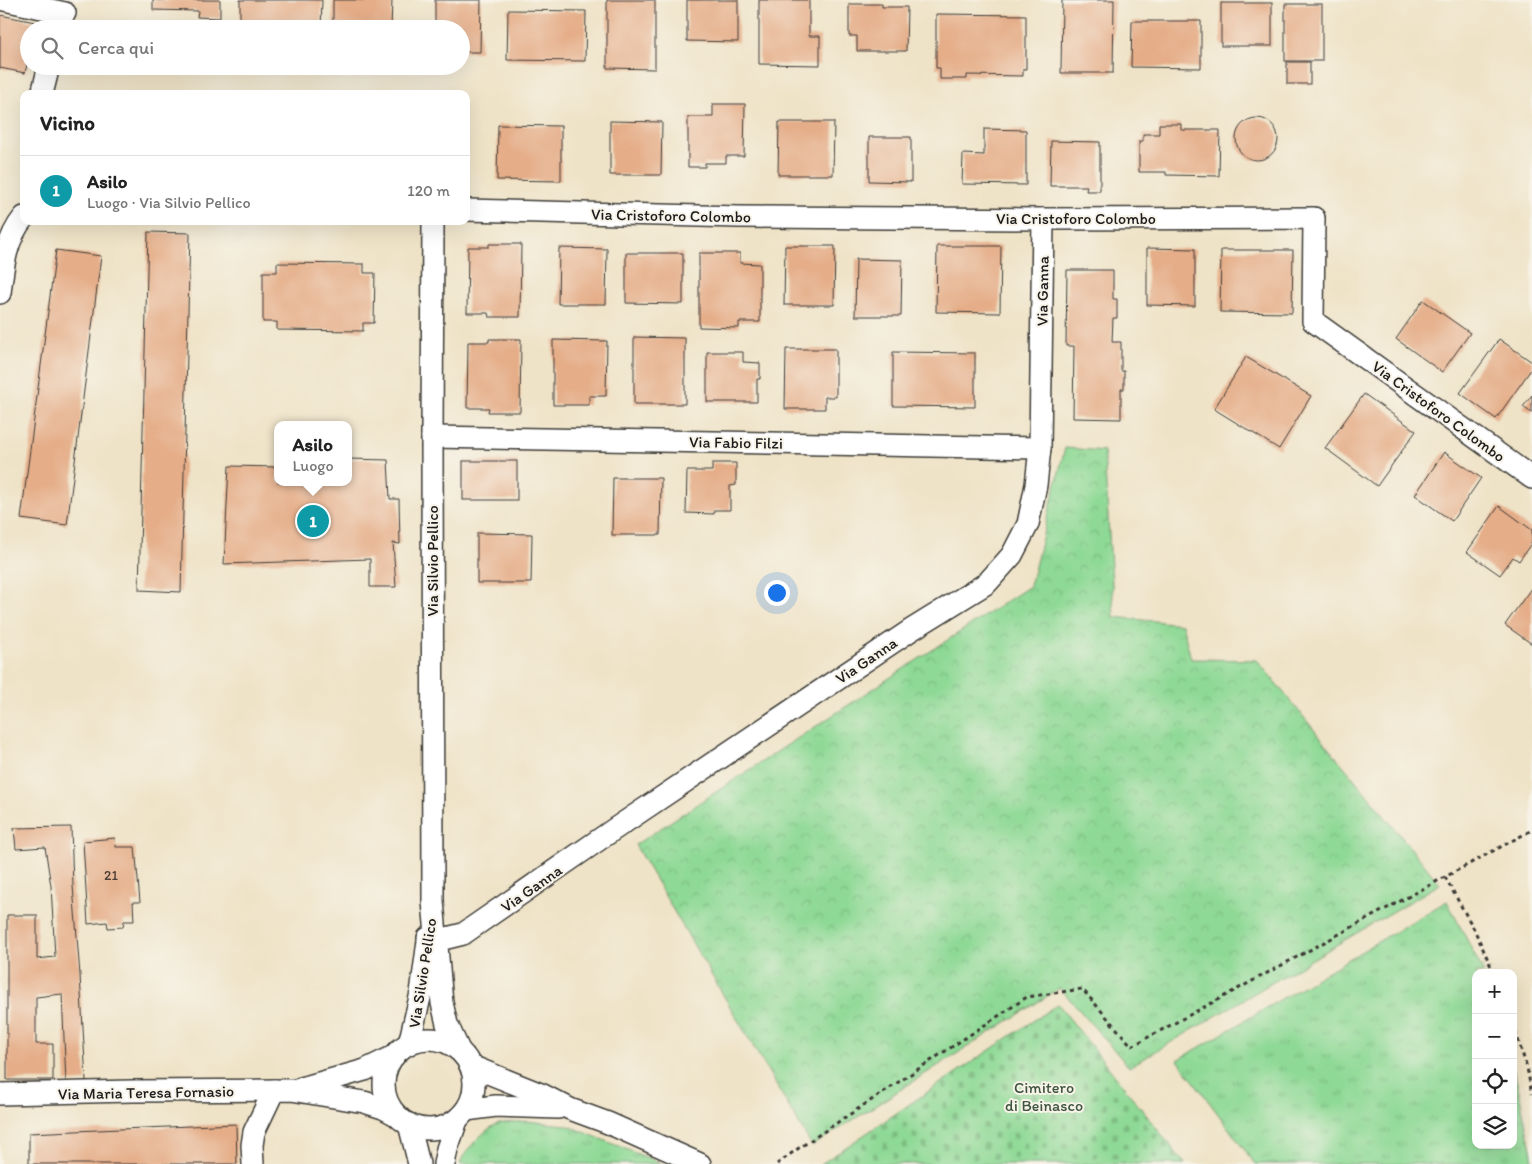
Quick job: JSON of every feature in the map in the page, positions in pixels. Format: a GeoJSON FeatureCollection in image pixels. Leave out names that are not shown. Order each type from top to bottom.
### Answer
{"type":"FeatureCollection","features":[{"type":"Feature","properties":{"kind":"street"},"geometry":{"type":"LineString","coordinates":[[4,0],[65,14]]}},
{"type":"Feature","properties":{"kind":"street"},"geometry":{"type":"LineString","coordinates":[[43,90],[47,75]]}},
{"type":"Feature","properties":{"kind":"street","name":"Via Cristoforo Colombo"},"geometry":{"type":"LineString","coordinates":[[470,210],[739,217],[1314,218],[1314,321],[1532,478]]}},
{"type":"Feature","properties":{"kind":"street","name":"Via Ganna"},"geometry":{"type":"LineString","coordinates":[[432,938],[447,938],[463,934],[613,830],[903,636],[987,583],[1012,555],[1028,524],[1036,485],[1040,448],[1043,219]]}},
{"type":"Feature","properties":{"kind":"street"},"geometry":{"type":"LineString","coordinates":[[0,293],[2,270],[7,249],[20,224]]}},
{"type":"Feature","properties":{"kind":"street","name":"Via Silvio Pellico"},"geometry":{"type":"LineString","coordinates":[[401,1050],[421,994],[432,938],[433,225]]}},
{"type":"Feature","properties":{"kind":"street","name":"Via Fabio Filzi"},"geometry":{"type":"LineString","coordinates":[[432,437],[1040,448]]}},
{"type":"Feature","properties":{"kind":"street","name":"Via Silvio Pellico"},"geometry":{"type":"LineString","coordinates":[[432,938],[447,1024],[465,1058]]}},
{"type":"Feature","properties":{"kind":"street"},"geometry":{"type":"LineString","coordinates":[[570,1109],[496,1106],[462,1115],[445,1127],[432,1130],[417,1128],[394,1112],[387,1099],[384,1085],[386,1070],[401,1050],[420,1040],[436,1039],[448,1043],[465,1058],[570,1109],[608,1123],[700,1164]]}},
{"type":"Feature","properties":{"kind":"street","name":"Via Maria Teresa Fornasio"},"geometry":{"type":"LineString","coordinates":[[282,1090],[365,1070],[401,1050]]}},
{"type":"Feature","properties":{"kind":"street"},"geometry":{"type":"LineString","coordinates":[[444,1164],[447,1149],[472,1098],[475,1084],[465,1058]]}},
{"type":"Feature","properties":{"kind":"street"},"geometry":{"type":"LineString","coordinates":[[253,1164],[252,1146],[254,1132],[282,1090]]}},
{"type":"Feature","properties":{"kind":"street","name":"Via Maria Teresa Fornasio"},"geometry":{"type":"LineString","coordinates":[[0,1094],[282,1090],[364,1102],[383,1108],[403,1120]]}},
{"type":"Feature","properties":{"kind":"street"},"geometry":{"type":"LineString","coordinates":[[403,1120],[419,1164]]}},
{"type":"Feature","properties":{"kind":"path"},"geometry":{"type":"LineString","coordinates":[[777,1164],[1027,997],[1082,988],[1132,1046],[1532,830]]}},
{"type":"Feature","properties":{"kind":"path"},"geometry":{"type":"LineString","coordinates":[[1445,877],[1474,929],[1492,969]]}},
{"type":"Feature","properties":{"kind":"path"},"geometry":{"type":"LineString","coordinates":[[1517,1038],[1532,1094]]}},
{"type":"Feature","properties":{"kind":"green space"},"geometry":{"type":"Polygon","coordinates":[[[1065,448],[1104,451],[1114,617],[1182,624],[1191,659],[1257,660],[1440,884],[1129,1067],[1060,988],[812,1146],[635,845],[1030,586],[1065,448]]]}},
{"type":"Feature","properties":{"kind":"green space"},"geometry":{"type":"Polygon","coordinates":[[[1447,901],[1482,969],[1472,969],[1472,1149],[1517,1149],[1517,1083],[1532,1154],[1532,1164],[1255,1164],[1178,1060],[1447,901]]]}},
{"type":"Feature","properties":{"kind":"green space","name":"Cimitero di Beinasco"},"geometry":{"type":"Polygon","coordinates":[[[1058,1004],[1185,1164],[821,1164],[1058,1004]]]}},
{"type":"Feature","properties":{"kind":"green space"},"geometry":{"type":"Polygon","coordinates":[[[527,1121],[566,1125],[663,1164],[460,1164],[470,1147],[494,1126],[501,1123],[527,1121]]]}},
{"type":"Feature","properties":{"kind":"building"},"geometry":{"type":"Polygon","coordinates":[[[153,0],[220,0],[220,18],[197,17],[198,11],[153,10],[153,0]]]}},
{"type":"Feature","properties":{"kind":"building"},"geometry":{"type":"Polygon","coordinates":[[[240,0],[322,0],[321,20],[240,20],[240,0]]]}},
{"type":"Feature","properties":{"kind":"building"},"geometry":{"type":"Polygon","coordinates":[[[333,0],[392,0],[391,20],[333,20],[333,0]]]}},
{"type":"Feature","properties":{"kind":"building"},"geometry":{"type":"Polygon","coordinates":[[[435,0],[481,0],[480,52],[470,52],[470,20],[435,20],[435,0]]]}},
{"type":"Feature","properties":{"kind":"building"},"geometry":{"type":"Polygon","coordinates":[[[607,0],[655,0],[655,69],[607,68],[607,0]]]}},
{"type":"Feature","properties":{"kind":"building"},"geometry":{"type":"Polygon","coordinates":[[[687,0],[738,0],[738,42],[687,41],[687,0]]]}},
{"type":"Feature","properties":{"kind":"building"},"geometry":{"type":"Polygon","coordinates":[[[759,0],[809,0],[809,36],[820,36],[820,65],[759,64],[759,0]]]}},
{"type":"Feature","properties":{"kind":"building"},"geometry":{"type":"Polygon","coordinates":[[[1062,0],[1114,0],[1113,73],[1061,73],[1062,0]]]}},
{"type":"Feature","properties":{"kind":"building"},"geometry":{"type":"Polygon","coordinates":[[[1221,3],[1272,3],[1272,46],[1221,46],[1221,3]]]}},
{"type":"Feature","properties":{"kind":"building"},"geometry":{"type":"Polygon","coordinates":[[[849,4],[882,4],[882,7],[907,7],[906,51],[857,51],[857,36],[849,36],[849,4]]]}},
{"type":"Feature","properties":{"kind":"building"},"geometry":{"type":"Polygon","coordinates":[[[1285,4],[1322,4],[1322,61],[1285,61],[1285,4]]]}},
{"type":"Feature","properties":{"kind":"building"},"geometry":{"type":"Polygon","coordinates":[[[508,10],[586,11],[585,61],[507,60],[508,10]]]}},
{"type":"Feature","properties":{"kind":"building"},"geometry":{"type":"Polygon","coordinates":[[[936,14],[1026,15],[1026,69],[1023,69],[1023,76],[967,75],[967,79],[940,79],[940,68],[936,68],[936,14]]]}},
{"type":"Feature","properties":{"kind":"building"},"geometry":{"type":"Polygon","coordinates":[[[0,15],[25,20],[20,20],[20,72],[0,68],[0,15]]]}},
{"type":"Feature","properties":{"kind":"building"},"geometry":{"type":"Polygon","coordinates":[[[1132,21],[1201,21],[1201,68],[1131,67],[1132,21]]]}},
{"type":"Feature","properties":{"kind":"building"},"geometry":{"type":"Polygon","coordinates":[[[1287,62],[1310,62],[1310,84],[1287,84],[1287,62]]]}},
{"type":"Feature","properties":{"kind":"building"},"geometry":{"type":"Polygon","coordinates":[[[713,104],[745,104],[744,156],[726,156],[726,163],[705,163],[705,167],[688,167],[688,117],[713,117],[713,104]]]}},
{"type":"Feature","properties":{"kind":"building"},"geometry":{"type":"Polygon","coordinates":[[[1257,118],[1272,124],[1278,139],[1272,154],[1257,160],[1242,154],[1236,139],[1242,124],[1257,118]]]}},
{"type":"Feature","properties":{"kind":"building"},"geometry":{"type":"Polygon","coordinates":[[[610,121],[662,122],[661,175],[610,175],[610,121]]]}},
{"type":"Feature","properties":{"kind":"building"},"geometry":{"type":"Polygon","coordinates":[[[779,122],[834,122],[833,175],[778,175],[779,122]]]}},
{"type":"Feature","properties":{"kind":"building"},"geometry":{"type":"Polygon","coordinates":[[[1159,124],[1181,124],[1181,130],[1220,130],[1219,176],[1166,175],[1166,172],[1139,172],[1139,141],[1143,141],[1143,134],[1159,134],[1159,124]]]}},
{"type":"Feature","properties":{"kind":"building"},"geometry":{"type":"Polygon","coordinates":[[[498,125],[561,126],[561,181],[497,180],[498,125]]]}},
{"type":"Feature","properties":{"kind":"building"},"geometry":{"type":"Polygon","coordinates":[[[984,129],[1026,130],[1026,185],[962,184],[963,154],[984,155],[984,129]]]}},
{"type":"Feature","properties":{"kind":"building"},"geometry":{"type":"Polygon","coordinates":[[[869,137],[911,137],[911,182],[869,181],[869,137]]]}},
{"type":"Feature","properties":{"kind":"building"},"geometry":{"type":"Polygon","coordinates":[[[1051,141],[1100,142],[1100,191],[1086,191],[1087,186],[1050,186],[1051,141]]]}},
{"type":"Feature","properties":{"kind":"building"},"geometry":{"type":"Polygon","coordinates":[[[148,232],[190,233],[181,592],[139,590],[148,232]]]}},
{"type":"Feature","properties":{"kind":"building"},"geometry":{"type":"Polygon","coordinates":[[[489,244],[521,244],[520,317],[489,317],[488,313],[467,313],[468,247],[489,247],[489,244]]]}},
{"type":"Feature","properties":{"kind":"building"},"geometry":{"type":"Polygon","coordinates":[[[785,246],[835,246],[834,305],[784,305],[785,246]]]}},
{"type":"Feature","properties":{"kind":"building"},"geometry":{"type":"Polygon","coordinates":[[[937,246],[1001,246],[1000,313],[936,312],[937,246]]]}},
{"type":"Feature","properties":{"kind":"building"},"geometry":{"type":"Polygon","coordinates":[[[559,248],[607,249],[606,304],[558,304],[559,248]]]}},
{"type":"Feature","properties":{"kind":"building"},"geometry":{"type":"Polygon","coordinates":[[[1147,248],[1195,249],[1195,306],[1147,305],[1147,248]]]}},
{"type":"Feature","properties":{"kind":"building"},"geometry":{"type":"Polygon","coordinates":[[[56,250],[101,256],[67,525],[21,519],[56,250]]]}},
{"type":"Feature","properties":{"kind":"building"},"geometry":{"type":"Polygon","coordinates":[[[1221,250],[1293,250],[1292,313],[1220,312],[1221,250]]]}},
{"type":"Feature","properties":{"kind":"building"},"geometry":{"type":"Polygon","coordinates":[[[626,253],[683,253],[683,304],[626,303],[626,253]]]}},
{"type":"Feature","properties":{"kind":"building"},"geometry":{"type":"Polygon","coordinates":[[[699,253],[740,253],[740,263],[760,264],[760,322],[739,322],[739,328],[699,327],[699,253]]]}},
{"type":"Feature","properties":{"kind":"building"},"geometry":{"type":"Polygon","coordinates":[[[856,259],[902,260],[901,316],[855,316],[856,259]]]}},
{"type":"Feature","properties":{"kind":"building"},"geometry":{"type":"Polygon","coordinates":[[[277,263],[364,264],[364,273],[375,273],[374,323],[363,323],[363,331],[277,330],[277,322],[263,322],[263,272],[277,272],[277,263]]]}},
{"type":"Feature","properties":{"kind":"building"},"geometry":{"type":"Polygon","coordinates":[[[1067,270],[1113,270],[1113,299],[1117,299],[1117,318],[1113,318],[1112,342],[1121,342],[1121,371],[1124,371],[1124,389],[1121,389],[1121,419],[1073,418],[1074,346],[1066,346],[1067,270]]]}},
{"type":"Feature","properties":{"kind":"building"},"geometry":{"type":"Polygon","coordinates":[[[1423,300],[1470,333],[1442,372],[1396,339],[1423,300]]]}},
{"type":"Feature","properties":{"kind":"building"},"geometry":{"type":"Polygon","coordinates":[[[634,337],[685,338],[685,404],[634,404],[634,337]]]}},
{"type":"Feature","properties":{"kind":"building"},"geometry":{"type":"Polygon","coordinates":[[[489,339],[521,339],[520,412],[488,412],[489,408],[467,408],[468,342],[489,342],[489,339]]]}},
{"type":"Feature","properties":{"kind":"building"},"geometry":{"type":"Polygon","coordinates":[[[1499,339],[1532,362],[1532,368],[1496,419],[1460,393],[1499,339]]]}},
{"type":"Feature","properties":{"kind":"building"},"geometry":{"type":"Polygon","coordinates":[[[553,340],[607,341],[606,396],[589,396],[589,405],[553,405],[553,340]]]}},
{"type":"Feature","properties":{"kind":"building"},"geometry":{"type":"Polygon","coordinates":[[[786,349],[836,349],[836,397],[825,397],[825,409],[785,409],[786,349]]]}},
{"type":"Feature","properties":{"kind":"building"},"geometry":{"type":"Polygon","coordinates":[[[707,352],[743,352],[743,362],[760,363],[760,379],[757,379],[757,402],[707,402],[707,352]]]}},
{"type":"Feature","properties":{"kind":"building"},"geometry":{"type":"Polygon","coordinates":[[[893,352],[975,353],[975,407],[893,406],[893,352]]]}},
{"type":"Feature","properties":{"kind":"building"},"geometry":{"type":"Polygon","coordinates":[[[1246,357],[1311,396],[1279,449],[1214,409],[1246,357]]]}},
{"type":"Feature","properties":{"kind":"building"},"geometry":{"type":"Polygon","coordinates":[[[1364,394],[1416,431],[1377,486],[1325,448],[1364,394]]]}},
{"type":"Feature","properties":{"kind":"building"},"geometry":{"type":"Polygon","coordinates":[[[1532,395],[1532,413],[1523,407],[1532,395]]]}},
{"type":"Feature","properties":{"kind":"building"},"geometry":{"type":"Polygon","coordinates":[[[1444,452],[1481,478],[1452,521],[1415,495],[1444,452]]]}},
{"type":"Feature","properties":{"kind":"building"},"geometry":{"type":"Polygon","coordinates":[[[352,459],[388,460],[390,499],[399,499],[400,544],[393,543],[396,587],[370,587],[370,559],[224,564],[229,466],[274,467],[274,486],[352,486],[352,459]]]}},
{"type":"Feature","properties":{"kind":"building"},"geometry":{"type":"Polygon","coordinates":[[[463,461],[517,461],[517,500],[463,500],[463,461]]]}},
{"type":"Feature","properties":{"kind":"building"},"geometry":{"type":"Polygon","coordinates":[[[712,463],[736,463],[736,485],[730,486],[730,510],[714,510],[714,514],[686,513],[687,471],[712,471],[712,463]]]}},
{"type":"Feature","properties":{"kind":"building"},"geometry":{"type":"Polygon","coordinates":[[[613,478],[661,478],[660,535],[612,535],[613,478]]]}},
{"type":"Feature","properties":{"kind":"building"},"geometry":{"type":"Polygon","coordinates":[[[1499,506],[1532,530],[1532,542],[1519,561],[1513,557],[1500,575],[1467,552],[1499,506]]]}},
{"type":"Feature","properties":{"kind":"building"},"geometry":{"type":"Polygon","coordinates":[[[477,533],[532,534],[531,583],[477,583],[477,533]]]}},
{"type":"Feature","properties":{"kind":"building"},"geometry":{"type":"Polygon","coordinates":[[[1532,587],[1532,644],[1505,625],[1532,587]]]}},
{"type":"Feature","properties":{"kind":"building"},"geometry":{"type":"Polygon","coordinates":[[[71,827],[86,1081],[66,1082],[62,994],[36,997],[36,1044],[53,1044],[53,1080],[7,1080],[7,915],[37,915],[37,959],[55,957],[51,886],[45,847],[16,849],[14,828],[71,827]]]}},
{"type":"Feature","properties":{"kind":"building"},"geometry":{"type":"Polygon","coordinates":[[[115,838],[116,847],[135,847],[140,902],[133,902],[134,921],[124,921],[123,927],[108,928],[107,922],[88,924],[83,841],[115,838]]]}},
{"type":"Feature","properties":{"kind":"building"},"geometry":{"type":"Polygon","coordinates":[[[236,1124],[237,1164],[29,1164],[29,1133],[236,1124]]]}},
{"type":"Feature","properties":{"kind":"place","name":"Asilo"},"geometry":{"type":"Point","coordinates":[313,521]}}]}
